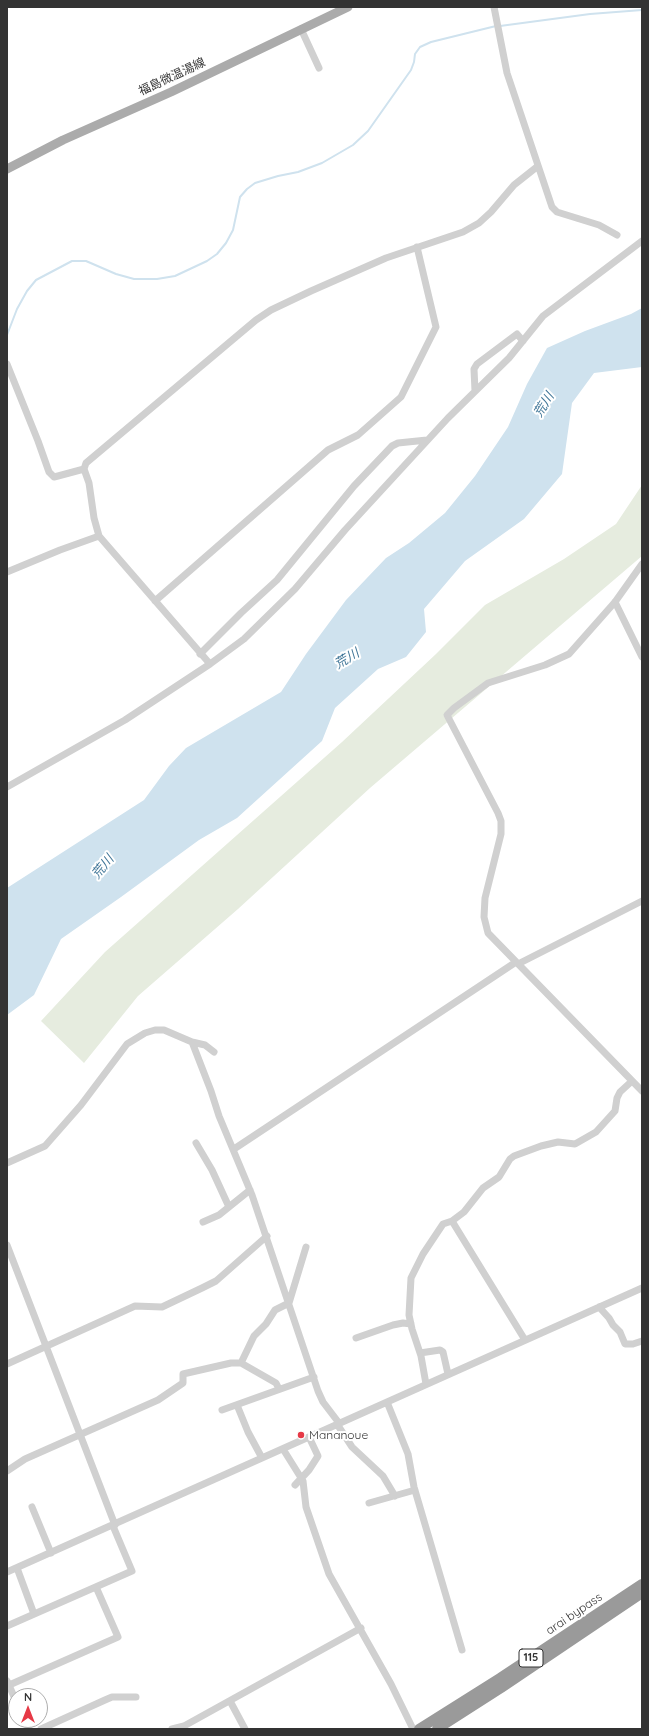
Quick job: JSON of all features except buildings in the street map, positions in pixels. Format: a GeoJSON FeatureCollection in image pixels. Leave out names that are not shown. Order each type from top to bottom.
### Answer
{"type":"FeatureCollection","features":[{"type":"Feature","properties":{"kind":"highway","name":"arai bypass"},"geometry":{"type":"LineString","coordinates":[[419,1729],[525,1662],[642,1584]]}},
{"type":"Feature","properties":{"kind":"highway","name":"arai bypass"},"geometry":{"type":"LineString","coordinates":[[437,1729],[642,1593]]}},
{"type":"Feature","properties":{"kind":"main road","name":"福島微温湯線"},"geometry":{"type":"LineString","coordinates":[[7,169],[63,140],[171,92],[348,7]]}},
{"type":"Feature","properties":{"kind":"street"},"geometry":{"type":"LineString","coordinates":[[494,7],[506,73],[553,209],[599,225],[617,235]]}},
{"type":"Feature","properties":{"kind":"street"},"geometry":{"type":"LineString","coordinates":[[301,30],[319,68]]}},
{"type":"Feature","properties":{"kind":"street"},"geometry":{"type":"LineString","coordinates":[[210,664],[99,536],[94,518],[89,483],[84,469],[86,463],[256,320],[271,310],[386,258],[463,232],[479,223],[502,200],[514,185],[538,166]]}},
{"type":"Feature","properties":{"kind":"street"},"geometry":{"type":"LineString","coordinates":[[7,787],[125,720],[210,664],[244,639],[280,605],[345,530],[427,440],[509,358],[542,316],[642,241]]}},
{"type":"Feature","properties":{"kind":"street"},"geometry":{"type":"LineString","coordinates":[[155,601],[328,450],[358,436],[401,397],[436,327],[417,247]]}},
{"type":"Feature","properties":{"kind":"street"},"geometry":{"type":"LineString","coordinates":[[475,391],[474,369],[477,364],[517,334],[523,341]]}},
{"type":"Feature","properties":{"kind":"street"},"geometry":{"type":"LineString","coordinates":[[7,364],[51,475],[58,476],[84,469]]}},
{"type":"Feature","properties":{"kind":"street"},"geometry":{"type":"LineString","coordinates":[[200,654],[277,580],[354,486],[392,446],[398,443],[427,440]]}},
{"type":"Feature","properties":{"kind":"street"},"geometry":{"type":"LineString","coordinates":[[7,572],[99,536]]}},
{"type":"Feature","properties":{"kind":"street"},"geometry":{"type":"LineString","coordinates":[[642,564],[615,602],[569,654],[545,665],[488,683],[454,708],[447,715],[501,820],[501,834],[487,885],[484,917],[488,933],[642,1091]]}},
{"type":"Feature","properties":{"kind":"street"},"geometry":{"type":"LineString","coordinates":[[615,602],[642,657]]}},
{"type":"Feature","properties":{"kind":"street"},"geometry":{"type":"LineString","coordinates":[[234,1149],[517,963],[642,901]]}},
{"type":"Feature","properties":{"kind":"street"},"geometry":{"type":"LineString","coordinates":[[7,1163],[44,1146],[81,1105],[127,1044],[145,1033],[155,1030],[164,1030],[192,1042],[205,1045],[214,1052]]}},
{"type":"Feature","properties":{"kind":"street"},"geometry":{"type":"LineString","coordinates":[[192,1042],[212,1091],[219,1116],[234,1149],[267,1236],[323,1402],[352,1447],[383,1476],[395,1496]]}},
{"type":"Feature","properties":{"kind":"street"},"geometry":{"type":"LineString","coordinates":[[426,1384],[420,1353],[409,1315],[411,1278],[443,1224],[452,1221],[464,1212],[483,1188],[499,1177],[510,1159],[514,1156],[541,1146],[558,1142],[575,1144],[596,1132],[606,1119],[615,1111],[617,1098],[620,1092],[632,1081]]}},
{"type":"Feature","properties":{"kind":"street"},"geometry":{"type":"LineString","coordinates":[[196,1143],[212,1170],[229,1207]]}},
{"type":"Feature","properties":{"kind":"street"},"geometry":{"type":"LineString","coordinates":[[203,1222],[219,1215],[250,1190]]}},
{"type":"Feature","properties":{"kind":"street"},"geometry":{"type":"LineString","coordinates":[[452,1221],[525,1340]]}},
{"type":"Feature","properties":{"kind":"street"},"geometry":{"type":"LineString","coordinates":[[7,1364],[135,1306],[162,1307],[202,1288],[216,1281],[267,1236]]}},
{"type":"Feature","properties":{"kind":"street"},"geometry":{"type":"LineString","coordinates":[[7,1245],[132,1571],[7,1626]]}},
{"type":"Feature","properties":{"kind":"street"},"geometry":{"type":"LineString","coordinates":[[241,1363],[254,1336],[266,1324],[275,1310],[289,1302],[306,1247]]}},
{"type":"Feature","properties":{"kind":"street"},"geometry":{"type":"LineString","coordinates":[[7,1572],[642,1288]]}},
{"type":"Feature","properties":{"kind":"street"},"geometry":{"type":"LineString","coordinates":[[599,1307],[609,1318],[615,1328],[620,1332],[625,1344],[633,1344],[642,1341]]}},
{"type":"Feature","properties":{"kind":"street"},"geometry":{"type":"LineString","coordinates":[[356,1338],[393,1325],[403,1323],[411,1324]]}},
{"type":"Feature","properties":{"kind":"street"},"geometry":{"type":"LineString","coordinates":[[420,1353],[440,1350],[443,1352],[448,1374]]}},
{"type":"Feature","properties":{"kind":"street"},"geometry":{"type":"LineString","coordinates":[[7,1471],[25,1459],[158,1400],[183,1383],[183,1374],[231,1363],[241,1363],[276,1383],[278,1389]]}},
{"type":"Feature","properties":{"kind":"street"},"geometry":{"type":"LineString","coordinates":[[222,1410],[314,1377]]}},
{"type":"Feature","properties":{"kind":"street"},"geometry":{"type":"LineString","coordinates":[[387,1402],[408,1454],[415,1490],[462,1650]]}},
{"type":"Feature","properties":{"kind":"street"},"geometry":{"type":"LineString","coordinates":[[236,1405],[262,1458]]}},
{"type":"Feature","properties":{"kind":"street"},"geometry":{"type":"LineString","coordinates":[[295,1485],[309,1470],[318,1456],[309,1437]]}},
{"type":"Feature","properties":{"kind":"street"},"geometry":{"type":"LineString","coordinates":[[283,1449],[302,1478],[306,1507],[329,1574],[361,1628],[413,1729]]}},
{"type":"Feature","properties":{"kind":"street"},"geometry":{"type":"LineString","coordinates":[[369,1503],[415,1490]]}},
{"type":"Feature","properties":{"kind":"street"},"geometry":{"type":"LineString","coordinates":[[32,1506],[51,1553]]}},
{"type":"Feature","properties":{"kind":"street"},"geometry":{"type":"LineString","coordinates":[[17,1568],[34,1614]]}},
{"type":"Feature","properties":{"kind":"street"},"geometry":{"type":"LineString","coordinates":[[8,1684],[118,1637],[96,1587]]}},
{"type":"Feature","properties":{"kind":"street"},"geometry":{"type":"LineString","coordinates":[[172,1729],[184,1726],[361,1628]]}},
{"type":"Feature","properties":{"kind":"street"},"geometry":{"type":"LineString","coordinates":[[41,1729],[112,1697],[136,1697]]}},
{"type":"Feature","properties":{"kind":"street"},"geometry":{"type":"LineString","coordinates":[[230,1701],[245,1729]]}},
{"type":"Feature","properties":{"kind":"shaded area"},"geometry":{"type":"Polygon","coordinates":[[[642,485],[642,556],[370,788],[238,909],[138,996],[84,1063],[41,1021],[105,952],[342,742],[436,654],[485,605],[564,559],[616,524],[642,485]]]}},
{"type":"Feature","properties":{"kind":"water","name":"荒川"},"geometry":{"type":"Polygon","coordinates":[[[642,308],[642,367],[594,373],[572,403],[562,474],[524,519],[465,561],[424,609],[426,632],[406,657],[378,669],[335,708],[322,741],[237,818],[199,840],[61,939],[34,995],[7,1015],[7,888],[144,800],[169,766],[186,748],[281,692],[306,654],[346,600],[386,558],[409,543],[445,513],[475,476],[508,427],[527,384],[547,348],[585,331],[631,314],[642,308]]]}},
{"type":"Feature","properties":{"kind":"waterway"},"geometry":{"type":"LineString","coordinates":[[500,26],[590,14],[642,10]]}},
{"type":"Feature","properties":{"kind":"waterway"},"geometry":{"type":"LineString","coordinates":[[7,335],[17,309],[27,291],[36,280],[72,261],[86,261],[116,274],[134,279],[157,279],[175,276],[207,261],[217,254],[226,243],[233,230],[240,197],[247,189],[255,183],[298,172],[322,163],[353,145],[368,131],[411,70],[415,54],[420,47],[431,42],[496,26]]}},
{"type":"Feature","properties":{"kind":"place","name":"Mananoue"},"geometry":{"type":"Point","coordinates":[301,1435]}}]}
